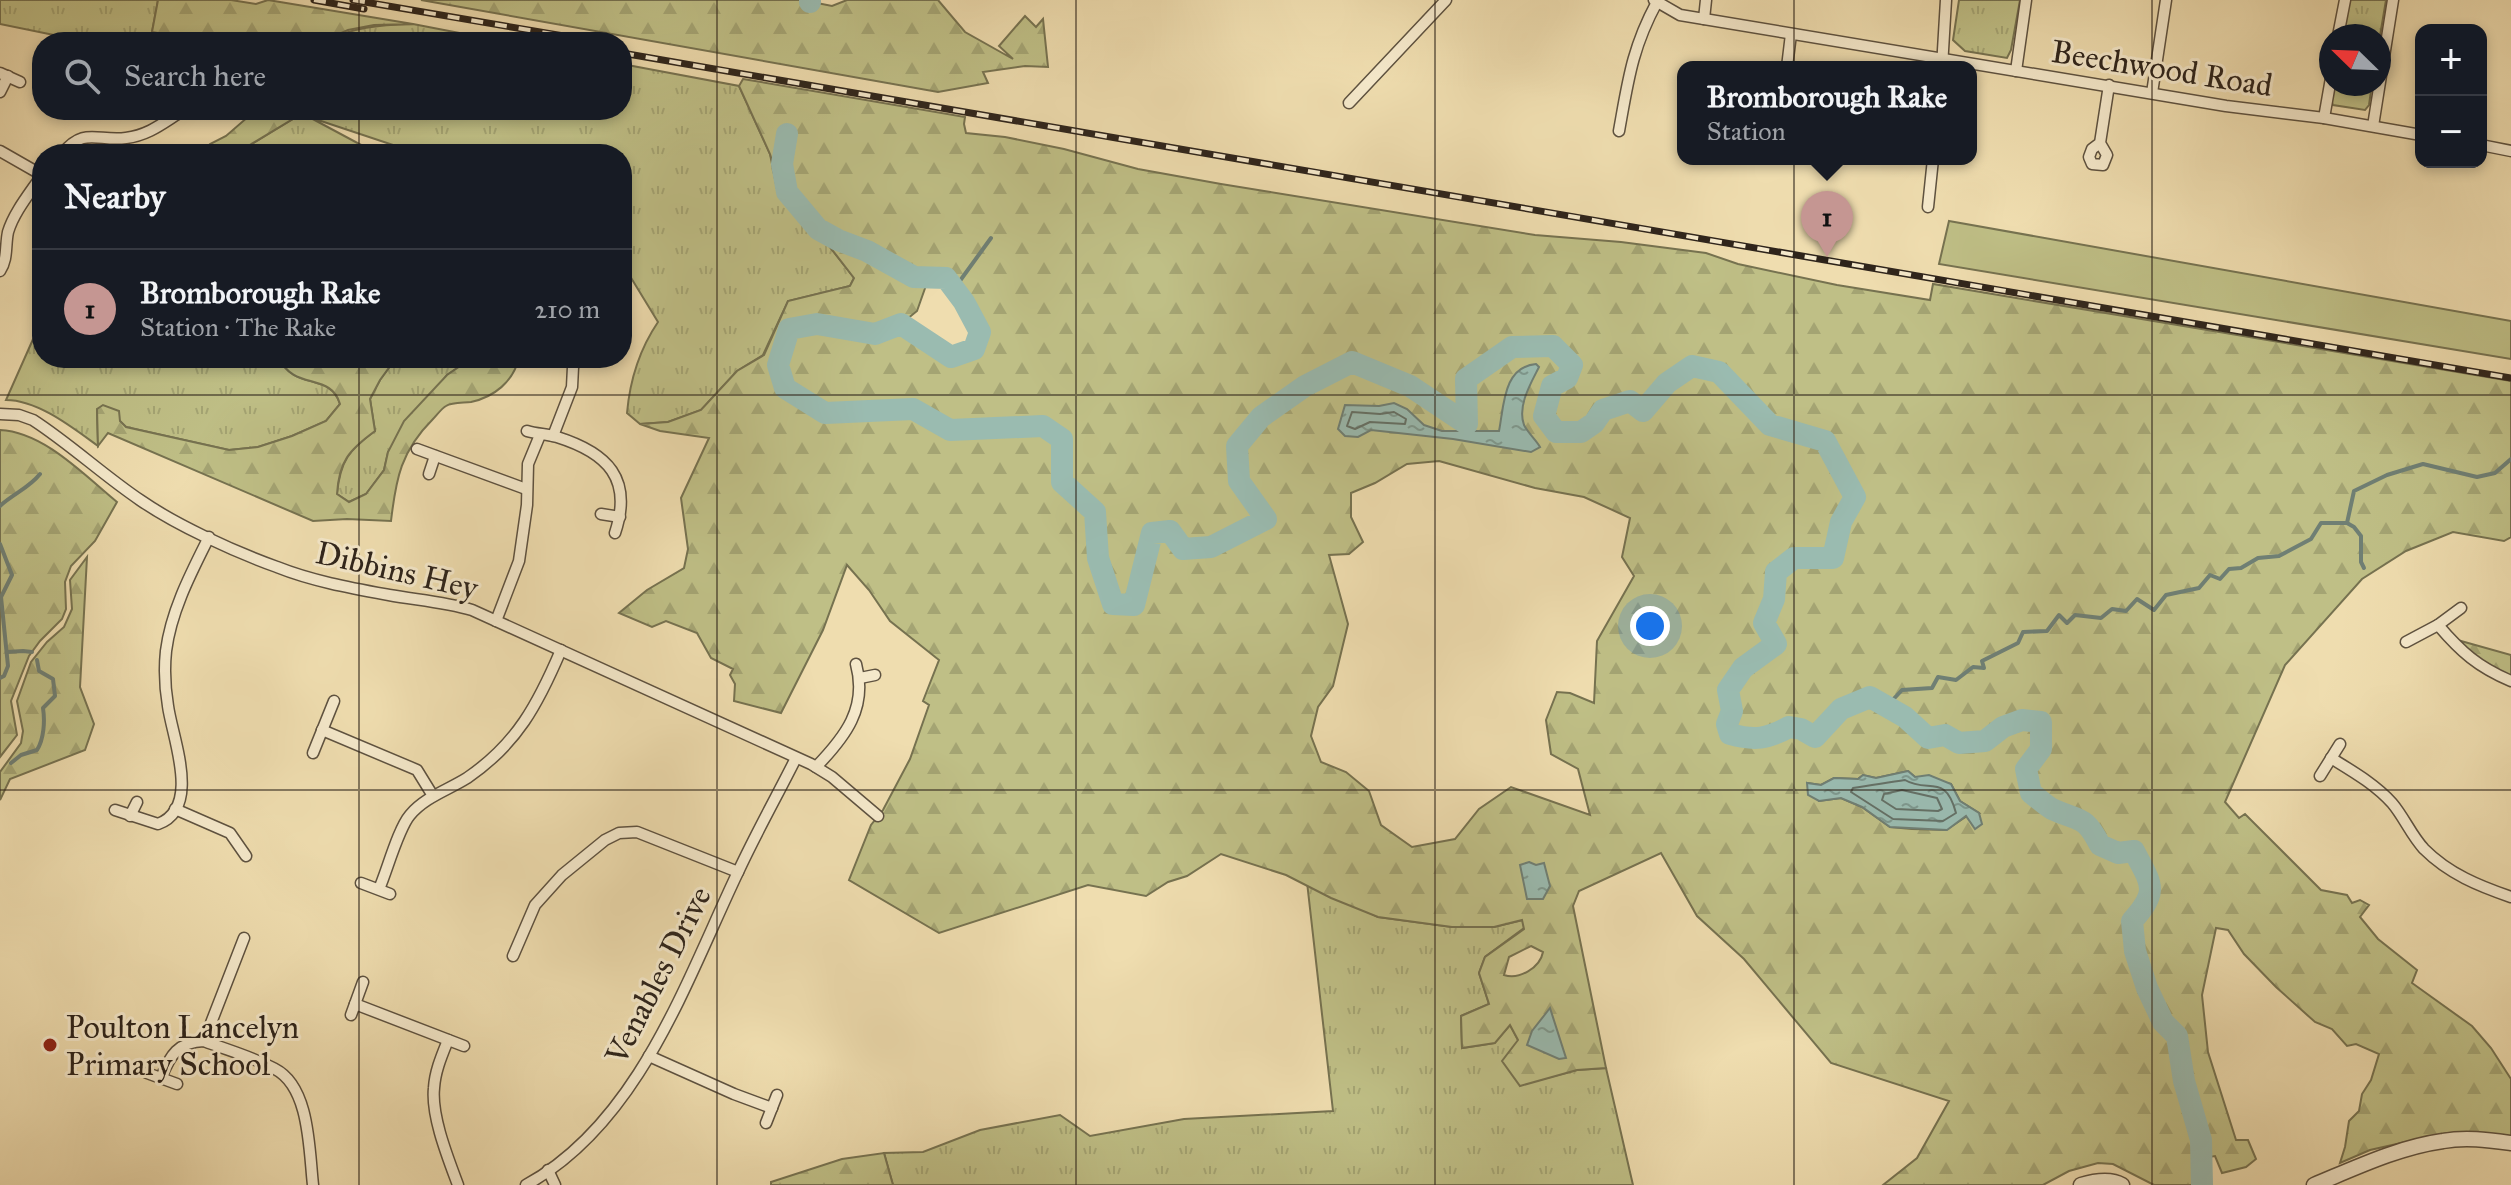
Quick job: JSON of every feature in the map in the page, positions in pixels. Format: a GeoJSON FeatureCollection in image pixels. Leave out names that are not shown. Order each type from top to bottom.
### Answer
{"type":"FeatureCollection","features":[{"type":"Feature","properties":{"kind":"street"},"geometry":{"type":"LineString","coordinates":[[1349,103],[1446,0]]}},
{"type":"Feature","properties":{"kind":"street"},"geometry":{"type":"LineString","coordinates":[[1704,19],[1706,0]]}},
{"type":"Feature","properties":{"kind":"street"},"geometry":{"type":"LineString","coordinates":[[1943,61],[1946,0]]}},
{"type":"Feature","properties":{"kind":"street"},"geometry":{"type":"LineString","coordinates":[[2016,71],[2026,0]]}},
{"type":"Feature","properties":{"kind":"street"},"geometry":{"type":"LineString","coordinates":[[2152,93],[2166,0]]}},
{"type":"Feature","properties":{"kind":"street"},"geometry":{"type":"LineString","coordinates":[[2340,24],[2345,0]]}},
{"type":"Feature","properties":{"kind":"street"},"geometry":{"type":"LineString","coordinates":[[2373,126],[2393,0]]}},
{"type":"Feature","properties":{"kind":"street"},"geometry":{"type":"LineString","coordinates":[[1619,131],[1633,55],[1655,1]]}},
{"type":"Feature","properties":{"kind":"street","name":"Beechwood Road"},"geometry":{"type":"LineString","coordinates":[[1655,1],[1680,15],[1870,45],[1935,61]]}},
{"type":"Feature","properties":{"kind":"street"},"geometry":{"type":"LineString","coordinates":[[1788,61],[1791,34]]}},
{"type":"Feature","properties":{"kind":"street","name":"Beechwood Road"},"geometry":{"type":"LineString","coordinates":[[1977,67],[2415,134]]}},
{"type":"Feature","properties":{"kind":"street"},"geometry":{"type":"LineString","coordinates":[[0,92],[4,74],[20,82]]}},
{"type":"Feature","properties":{"kind":"street"},"geometry":{"type":"LineString","coordinates":[[1366,85],[1376,94]]}},
{"type":"Feature","properties":{"kind":"street"},"geometry":{"type":"LineString","coordinates":[[2100,143],[2109,85]]}},
{"type":"Feature","properties":{"kind":"street"},"geometry":{"type":"LineString","coordinates":[[2324,118],[2328,96]]}},
{"type":"Feature","properties":{"kind":"street"},"geometry":{"type":"LineString","coordinates":[[70,144],[91,136],[124,139],[155,130],[170,120]]}},
{"type":"Feature","properties":{"kind":"street"},"geometry":{"type":"LineString","coordinates":[[2487,146],[2511,151]]}},
{"type":"Feature","properties":{"kind":"street"},"geometry":{"type":"LineString","coordinates":[[0,151],[32,169]]}},
{"type":"Feature","properties":{"kind":"street"},"geometry":{"type":"LineString","coordinates":[[1928,207],[1932,165]]}},
{"type":"Feature","properties":{"kind":"street"},"geometry":{"type":"LineString","coordinates":[[0,271],[5,264],[13,219],[32,190]]}},
{"type":"Feature","properties":{"kind":"street"},"geometry":{"type":"LineString","coordinates":[[553,436],[572,387],[573,368]]}},
{"type":"Feature","properties":{"kind":"street","name":"Dibbins Hey"},"geometry":{"type":"LineString","coordinates":[[0,414],[19,415],[33,420],[140,500],[209,537],[276,567],[311,578],[391,596],[445,602],[496,621],[816,767],[878,816]]}},
{"type":"Feature","properties":{"kind":"street"},"geometry":{"type":"LineString","coordinates":[[527,431],[553,436],[591,452],[609,465],[618,479],[621,492],[620,517],[615,533]]}},
{"type":"Feature","properties":{"kind":"street"},"geometry":{"type":"LineString","coordinates":[[496,621],[519,561],[526,518],[528,464],[540,435]]}},
{"type":"Feature","properties":{"kind":"street"},"geometry":{"type":"LineString","coordinates":[[417,449],[526,489]]}},
{"type":"Feature","properties":{"kind":"street"},"geometry":{"type":"LineString","coordinates":[[429,474],[435,456]]}},
{"type":"Feature","properties":{"kind":"street"},"geometry":{"type":"LineString","coordinates":[[601,514],[620,517]]}},
{"type":"Feature","properties":{"kind":"street"},"geometry":{"type":"LineString","coordinates":[[115,810],[158,824],[165,822],[180,797],[180,754],[168,710],[166,688],[167,650],[172,624],[188,578],[209,537]]}},
{"type":"Feature","properties":{"kind":"street"},"geometry":{"type":"LineString","coordinates":[[2406,642],[2461,608]]}},
{"type":"Feature","properties":{"kind":"street"},"geometry":{"type":"LineString","coordinates":[[2438,625],[2457,648],[2477,665],[2511,681]]}},
{"type":"Feature","properties":{"kind":"street"},"geometry":{"type":"LineString","coordinates":[[361,883],[385,892],[408,817],[433,796],[465,779],[514,738],[545,687],[561,650]]}},
{"type":"Feature","properties":{"kind":"street"},"geometry":{"type":"LineString","coordinates":[[816,767],[835,747],[853,719],[859,698],[860,678],[856,664]]}},
{"type":"Feature","properties":{"kind":"street"},"geometry":{"type":"LineString","coordinates":[[860,678],[875,675]]}},
{"type":"Feature","properties":{"kind":"street"},"geometry":{"type":"LineString","coordinates":[[313,753],[334,701]]}},
{"type":"Feature","properties":{"kind":"street"},"geometry":{"type":"LineString","coordinates":[[322,730],[417,770],[433,796]]}},
{"type":"Feature","properties":{"kind":"street"},"geometry":{"type":"LineString","coordinates":[[2320,776],[2340,744]]}},
{"type":"Feature","properties":{"kind":"street","name":"Venables Drive"},"geometry":{"type":"LineString","coordinates":[[526,1185],[598,1127],[624,1097],[649,1056],[702,952],[738,872],[796,758]]}},
{"type":"Feature","properties":{"kind":"street"},"geometry":{"type":"LineString","coordinates":[[2331,758],[2391,802],[2423,848],[2454,873],[2483,888],[2511,897]]}},
{"type":"Feature","properties":{"kind":"street"},"geometry":{"type":"LineString","coordinates":[[130,816],[137,802]]}},
{"type":"Feature","properties":{"kind":"street"},"geometry":{"type":"LineString","coordinates":[[175,809],[230,833],[246,856]]}},
{"type":"Feature","properties":{"kind":"street"},"geometry":{"type":"LineString","coordinates":[[513,956],[535,905],[562,875],[605,840],[619,833],[637,832],[738,872]]}},
{"type":"Feature","properties":{"kind":"street"},"geometry":{"type":"LineString","coordinates":[[204,1041],[244,938]]}},
{"type":"Feature","properties":{"kind":"street"},"geometry":{"type":"LineString","coordinates":[[363,982],[353,1009],[464,1046]]}},
{"type":"Feature","properties":{"kind":"street"},"geometry":{"type":"LineString","coordinates":[[448,1040],[433,1089],[436,1113],[458,1185]]}},
{"type":"Feature","properties":{"kind":"street"},"geometry":{"type":"LineString","coordinates":[[161,1078],[174,1050],[193,1041],[204,1041],[277,1069],[296,1088],[304,1113],[313,1185]]}},
{"type":"Feature","properties":{"kind":"street"},"geometry":{"type":"LineString","coordinates":[[649,1056],[772,1108]]}},
{"type":"Feature","properties":{"kind":"street"},"geometry":{"type":"LineString","coordinates":[[147,1073],[177,1084]]}},
{"type":"Feature","properties":{"kind":"street"},"geometry":{"type":"LineString","coordinates":[[766,1123],[777,1095]]}},
{"type":"Feature","properties":{"kind":"street"},"geometry":{"type":"LineString","coordinates":[[2314,1185],[2414,1147],[2473,1139],[2511,1143]]}},
{"type":"Feature","properties":{"kind":"street"},"geometry":{"type":"LineString","coordinates":[[548,1170],[555,1185]]}},
{"type":"Feature","properties":{"kind":"street"},"geometry":{"type":"LineString","coordinates":[[2081,1185],[2105,1181],[2122,1185]]}},
{"type":"Feature","properties":{"kind":"green space"},"geometry":{"type":"Polygon","coordinates":[[[0,0],[158,0],[152,32],[39,32],[0,24],[0,0]]]}},
{"type":"Feature","properties":{"kind":"green space"},"geometry":{"type":"Polygon","coordinates":[[[158,0],[231,0],[256,4],[268,0],[413,24],[374,25],[344,32],[152,32],[158,0]]]}},
{"type":"Feature","properties":{"kind":"green space"},"geometry":{"type":"Polygon","coordinates":[[[421,0],[802,0],[832,6],[847,0],[938,0],[965,32],[1013,59],[999,46],[1025,16],[1036,27],[1043,19],[1048,67],[1025,66],[983,72],[988,83],[938,92],[632,38],[632,32],[601,32],[421,0]]]}},
{"type":"Feature","properties":{"kind":"green space"},"geometry":{"type":"Polygon","coordinates":[[[1959,0],[2020,0],[2007,58],[1965,51],[1953,40],[1959,0]]]}},
{"type":"Feature","properties":{"kind":"green space"},"geometry":{"type":"Polygon","coordinates":[[[2349,0],[2386,0],[2382,24],[2344,24],[2349,0]]]}},
{"type":"Feature","properties":{"kind":"green space"},"geometry":{"type":"Polygon","coordinates":[[[413,24],[454,32],[349,32],[413,24]]]}},
{"type":"Feature","properties":{"kind":"green space"},"geometry":{"type":"Polygon","coordinates":[[[632,66],[739,86],[770,154],[777,189],[819,233],[854,278],[850,286],[788,301],[763,355],[737,371],[701,410],[668,422],[640,424],[627,413],[630,388],[636,365],[658,322],[632,279],[632,144],[390,144],[318,120],[632,120],[632,66]]]}},
{"type":"Feature","properties":{"kind":"green space"},"geometry":{"type":"Polygon","coordinates":[[[743,79],[965,117],[966,133],[1005,137],[1138,169],[1221,184],[1535,235],[1706,253],[1738,264],[1837,285],[1930,300],[1933,284],[2511,381],[2511,537],[2504,541],[2453,532],[2406,551],[2362,579],[2285,665],[2225,802],[2239,818],[2245,814],[2321,890],[2347,895],[2352,903],[2360,900],[2369,905],[2360,917],[2378,939],[2417,970],[2412,983],[2472,1026],[2491,1048],[2511,1079],[2511,1138],[2446,1133],[2370,1150],[2340,1163],[2349,1121],[2359,1111],[2362,1094],[2371,1080],[2379,1054],[2356,1044],[2347,1046],[2332,1029],[2315,1022],[2244,954],[2228,930],[2216,928],[2202,995],[2208,1052],[2236,1140],[2248,1140],[2256,1159],[2246,1167],[2222,1173],[2215,1156],[2202,1158],[2202,1185],[2154,1185],[2113,1164],[2098,1163],[2069,1171],[2043,1185],[1883,1185],[1917,1158],[1949,1101],[1831,1063],[1744,959],[1697,916],[1661,853],[1579,891],[1573,906],[1606,1068],[1577,1070],[1520,1086],[1502,1061],[1518,1040],[1510,1025],[1495,1043],[1462,1048],[1461,1016],[1489,1004],[1479,973],[1485,957],[1524,929],[1522,920],[1494,927],[1452,927],[1378,917],[1286,875],[1221,854],[1187,876],[1168,882],[1146,896],[1088,885],[939,933],[849,880],[871,825],[883,810],[910,759],[929,705],[923,701],[939,660],[890,621],[847,565],[823,630],[781,713],[734,701],[735,684],[730,675],[733,669],[711,658],[697,633],[666,621],[652,627],[619,613],[647,590],[684,568],[688,549],[681,498],[709,438],[660,431],[640,424],[668,422],[701,410],[737,371],[764,355],[788,301],[850,286],[854,278],[778,180],[770,154],[739,86],[743,79]],[[929,277],[917,311],[901,324],[951,357],[974,349],[980,332],[964,302],[946,278],[929,277]],[[1439,461],[1407,464],[1351,493],[1351,517],[1363,542],[1349,554],[1329,555],[1348,624],[1333,686],[1318,707],[1311,736],[1321,762],[1346,772],[1369,791],[1381,825],[1412,847],[1455,839],[1479,809],[1511,787],[1590,815],[1578,769],[1551,754],[1546,720],[1557,692],[1570,693],[1594,703],[1597,641],[1634,576],[1622,557],[1630,518],[1584,497],[1535,488],[1439,461]],[[1908,771],[1876,778],[1863,775],[1858,779],[1834,778],[1821,785],[1808,783],[1819,801],[1841,798],[1862,807],[1890,827],[1946,830],[1967,816],[1979,813],[1960,801],[1951,784],[1915,777],[1908,771]],[[1531,946],[1509,957],[1504,975],[1516,976],[1533,968],[1543,952],[1531,946]]]}},
{"type":"Feature","properties":{"kind":"green space"},"geometry":{"type":"Polygon","coordinates":[[[2332,96],[2370,96],[2365,110],[2333,105],[2332,96]]]}},
{"type":"Feature","properties":{"kind":"green space"},"geometry":{"type":"Polygon","coordinates":[[[244,120],[291,120],[252,144],[210,144],[226,136],[244,120]]]}},
{"type":"Feature","properties":{"kind":"green space"},"geometry":{"type":"Polygon","coordinates":[[[291,120],[315,120],[359,144],[252,144],[291,120]]]}},
{"type":"Feature","properties":{"kind":"green space"},"geometry":{"type":"Polygon","coordinates":[[[1949,221],[2511,321],[2511,359],[1939,264],[1949,221]]]}},
{"type":"Feature","properties":{"kind":"green space"},"geometry":{"type":"Polygon","coordinates":[[[32,342],[32,368],[286,368],[293,375],[328,388],[340,404],[326,421],[292,436],[258,447],[229,450],[126,427],[97,410],[98,446],[43,410],[6,400],[32,342]]]}},
{"type":"Feature","properties":{"kind":"green space"},"geometry":{"type":"Polygon","coordinates":[[[286,368],[389,368],[370,399],[375,431],[347,457],[340,473],[337,494],[349,502],[366,494],[384,470],[388,452],[404,421],[447,375],[457,368],[515,368],[495,392],[479,400],[446,406],[422,431],[402,466],[391,521],[313,521],[108,433],[98,446],[97,409],[103,405],[119,411],[120,421],[126,427],[229,450],[258,447],[292,436],[326,421],[340,404],[329,388],[294,375],[286,368]]]}},
{"type":"Feature","properties":{"kind":"green space"},"geometry":{"type":"Polygon","coordinates":[[[389,368],[457,368],[447,375],[388,452],[384,470],[366,494],[349,502],[337,494],[343,465],[352,451],[375,431],[370,399],[389,368]]]}},
{"type":"Feature","properties":{"kind":"green space"},"geometry":{"type":"Polygon","coordinates":[[[0,430],[32,438],[48,447],[117,502],[95,541],[71,566],[65,582],[66,609],[62,619],[29,656],[11,701],[17,735],[0,757],[0,430]]]}},
{"type":"Feature","properties":{"kind":"green space"},"geometry":{"type":"Polygon","coordinates":[[[87,557],[80,687],[94,724],[85,750],[10,779],[0,800],[0,772],[21,743],[23,731],[17,701],[31,662],[64,627],[72,609],[70,580],[87,557]]]}},
{"type":"Feature","properties":{"kind":"green space"},"geometry":{"type":"Polygon","coordinates":[[[2461,641],[2511,655],[2511,676],[2476,658],[2461,641]]]}},
{"type":"Feature","properties":{"kind":"green space"},"geometry":{"type":"Polygon","coordinates":[[[1307,882],[1378,917],[1452,927],[1494,927],[1523,920],[1524,928],[1485,957],[1479,973],[1489,1004],[1461,1016],[1462,1048],[1494,1043],[1510,1025],[1518,1040],[1520,1085],[1577,1070],[1606,1068],[1633,1185],[893,1185],[884,1153],[923,1152],[980,1130],[1060,1115],[1090,1136],[1184,1119],[1333,1111],[1307,882]]]}},
{"type":"Feature","properties":{"kind":"green space"},"geometry":{"type":"Polygon","coordinates":[[[884,1153],[893,1185],[771,1185],[771,1182],[842,1159],[884,1153]]]}},
{"type":"Feature","properties":{"kind":"water"},"geometry":{"type":"Polygon","coordinates":[[[1536,364],[1539,367],[1522,410],[1524,425],[1540,447],[1531,452],[1371,430],[1358,437],[1345,436],[1338,429],[1345,405],[1394,403],[1407,409],[1424,425],[1442,431],[1499,431],[1511,380],[1517,372],[1536,364]]]}},
{"type":"Feature","properties":{"kind":"water"},"geometry":{"type":"Polygon","coordinates":[[[1908,771],[1915,777],[1929,775],[1951,784],[1960,801],[1979,813],[1982,824],[1975,829],[1966,816],[1947,830],[1890,827],[1862,807],[1841,798],[1819,801],[1808,795],[1807,783],[1821,785],[1834,778],[1858,779],[1863,775],[1876,778],[1908,771]]]}},
{"type":"Feature","properties":{"kind":"water"},"geometry":{"type":"Polygon","coordinates":[[[1529,862],[1536,865],[1544,863],[1550,886],[1543,899],[1527,899],[1520,865],[1529,862]]]}},
{"type":"Feature","properties":{"kind":"water"},"geometry":{"type":"Polygon","coordinates":[[[1550,1008],[1566,1058],[1559,1059],[1527,1045],[1532,1031],[1550,1008]]]}},
{"type":"Feature","properties":{"kind":"waterway"},"geometry":{"type":"LineString","coordinates":[[787,134],[782,164],[787,192],[818,229],[914,277],[946,278],[964,302],[980,332],[974,349],[951,357],[901,324],[875,334],[817,324],[789,329],[778,365],[785,388],[825,413],[913,409],[950,430],[1043,426],[1062,439],[1062,482],[1095,512],[1098,558],[1113,604],[1134,605],[1152,533],[1170,531],[1183,549],[1211,547],[1266,519],[1239,481],[1237,446],[1261,417],[1305,386],[1352,362],[1410,386],[1467,424],[1466,379],[1512,347],[1553,346],[1572,365],[1567,378],[1552,386],[1544,416],[1556,432],[1581,432],[1594,423],[1603,410],[1630,401],[1643,411],[1667,383],[1692,366],[1719,372],[1770,425],[1825,441],[1855,497],[1841,522],[1833,558],[1794,558],[1776,572],[1774,599],[1764,623],[1776,644],[1743,668],[1728,690],[1732,711],[1727,724],[1730,734],[1761,738],[1789,727],[1801,729],[1815,737],[1841,709],[1870,697],[1905,717],[1928,738],[1945,735],[1959,743],[1985,741],[2003,727],[2022,720],[2041,722],[2041,749],[2026,769],[2031,793],[2052,809],[2085,823],[2100,845],[2118,853],[2134,851],[2148,879],[2147,902],[2132,921],[2135,951],[2147,988],[2163,1022],[2177,1036],[2184,1081],[2201,1140],[2202,1185]]}},
{"type":"Feature","properties":{"kind":"waterway"},"geometry":{"type":"LineString","coordinates":[[954,289],[991,238]]}},
{"type":"Feature","properties":{"kind":"waterway"},"geometry":{"type":"LineString","coordinates":[[1887,706],[1902,690],[1932,688],[1938,677],[1956,680],[1973,667],[1984,668],[1982,661],[2018,643],[2023,632],[2047,631],[2059,615],[2067,623],[2075,615],[2101,618],[2112,609],[2126,611],[2137,599],[2154,610],[2166,595],[2199,588],[2210,575],[2220,579],[2229,569],[2241,568],[2258,558],[2279,556],[2311,539],[2321,523],[2347,523],[2354,491],[2387,475],[2423,464],[2477,477],[2495,473],[2511,459]]}},
{"type":"Feature","properties":{"kind":"waterway"},"geometry":{"type":"LineString","coordinates":[[0,506],[40,474]]}},
{"type":"Feature","properties":{"kind":"waterway"},"geometry":{"type":"LineString","coordinates":[[2347,523],[2361,536],[2361,562],[2364,568]]}},
{"type":"Feature","properties":{"kind":"waterway"},"geometry":{"type":"LineString","coordinates":[[0,544],[12,575],[1,597],[8,666],[0,678]]}},
{"type":"Feature","properties":{"kind":"waterway"},"geometry":{"type":"LineString","coordinates":[[7,652],[32,652]]}},
{"type":"Feature","properties":{"kind":"waterway"},"geometry":{"type":"LineString","coordinates":[[11,763],[21,755],[37,750],[43,730],[43,708],[55,696],[53,679],[39,671],[37,660]]}},
{"type":"Feature","properties":{"kind":"railway"},"geometry":{"type":"LineString","coordinates":[[314,0],[364,9]]}},
{"type":"Feature","properties":{"kind":"railway"},"geometry":{"type":"LineString","coordinates":[[353,0],[540,32]]}},
{"type":"Feature","properties":{"kind":"railway"},"geometry":{"type":"LineString","coordinates":[[632,55],[2511,378]]}},
{"type":"Feature","properties":{"kind":"place","name":"Bromborough Rake"},"geometry":{"type":"Point","coordinates":[1827,257]}},
{"type":"Feature","properties":{"kind":"place","name":"Poulton Lancelyn Primary School"},"geometry":{"type":"Point","coordinates":[50,1045]}}]}
